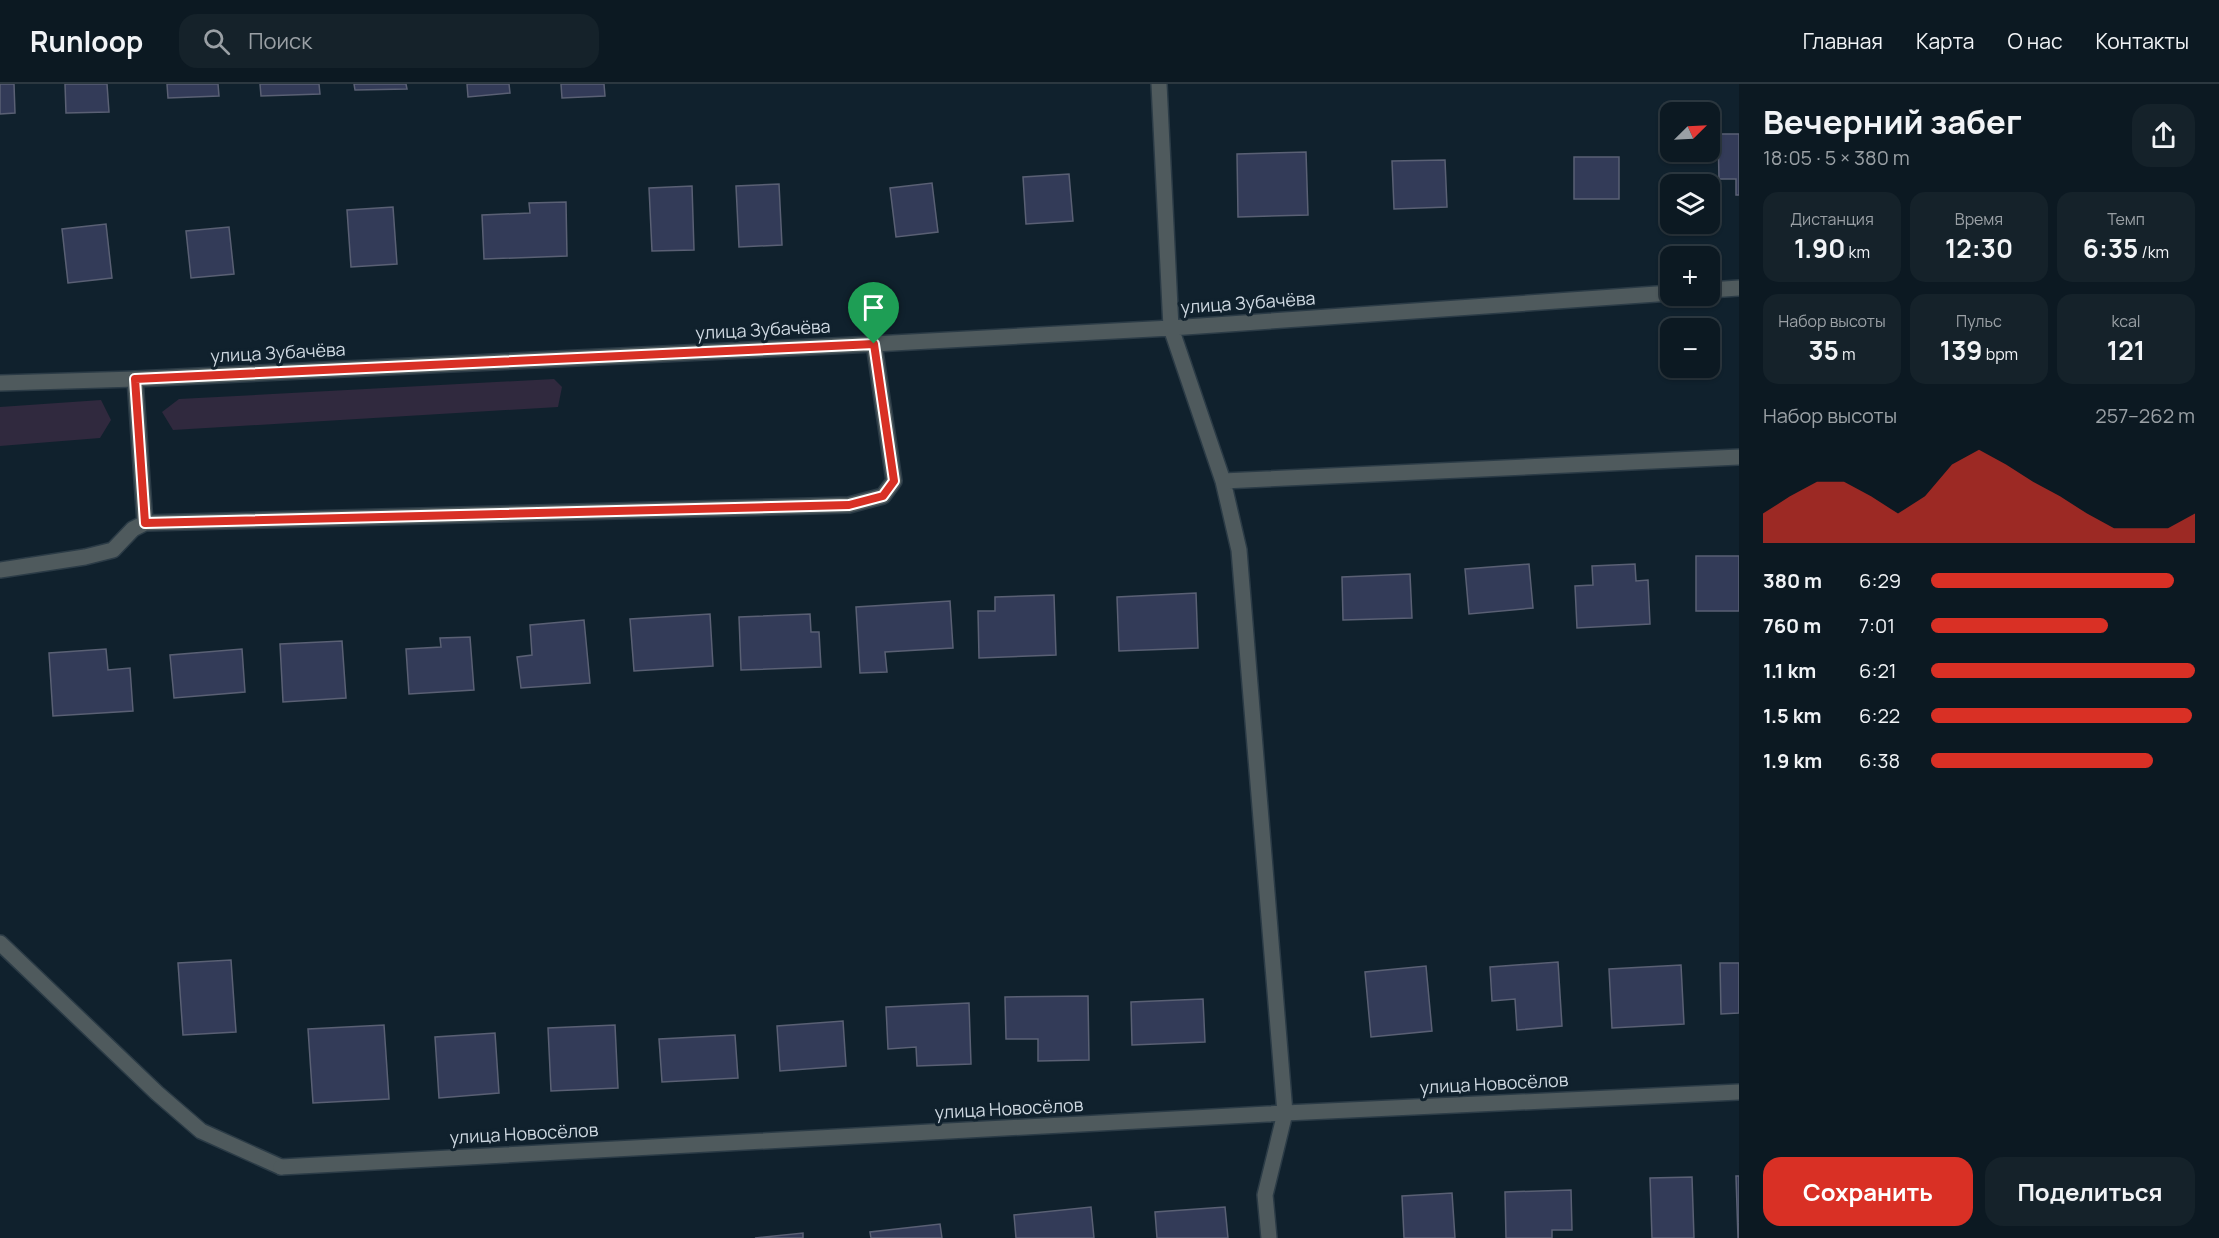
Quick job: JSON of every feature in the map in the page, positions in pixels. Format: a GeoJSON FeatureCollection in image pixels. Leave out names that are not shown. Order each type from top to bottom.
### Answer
{"type":"FeatureCollection","features":[{"type":"Feature","properties":{"kind":"street"},"geometry":{"type":"LineString","coordinates":[[1159,84],[1171,328],[1223,481],[1239,550],[1285,1113],[1265,1195],[1269,1238]]}},
{"type":"Feature","properties":{"kind":"street"},"geometry":{"type":"LineString","coordinates":[[1720,289],[1739,288]]}},
{"type":"Feature","properties":{"kind":"street","name":"улица Зубачёва"},"geometry":{"type":"LineString","coordinates":[[0,383],[135,379],[874,344],[1171,328],[1660,294]]}},
{"type":"Feature","properties":{"kind":"street"},"geometry":{"type":"LineString","coordinates":[[0,570],[113,550],[133,529],[145,523],[849,505],[883,496],[894,481],[874,344]]}},
{"type":"Feature","properties":{"kind":"street"},"geometry":{"type":"LineString","coordinates":[[135,379],[145,523]]}},
{"type":"Feature","properties":{"kind":"street"},"geometry":{"type":"LineString","coordinates":[[1223,481],[1739,457]]}},
{"type":"Feature","properties":{"kind":"street","name":"улица Новосёлов"},"geometry":{"type":"LineString","coordinates":[[0,943],[157,1093],[201,1131],[281,1167],[1285,1113],[1739,1092]]}},
{"type":"Feature","properties":{"kind":"shaded area"},"geometry":{"type":"Polygon","coordinates":[[[554,379],[562,387],[558,407],[173,430],[162,412],[179,399],[554,379]]]}},
{"type":"Feature","properties":{"kind":"shaded area"},"geometry":{"type":"Polygon","coordinates":[[[101,400],[111,420],[100,438],[0,446],[0,407],[101,400]]]}},
{"type":"Feature","properties":{"kind":"building"},"geometry":{"type":"Polygon","coordinates":[[[0,84],[14,84],[15,113],[0,114],[0,84]]]}},
{"type":"Feature","properties":{"kind":"building"},"geometry":{"type":"Polygon","coordinates":[[[65,84],[107,84],[109,112],[66,113],[65,84]]]}},
{"type":"Feature","properties":{"kind":"building"},"geometry":{"type":"Polygon","coordinates":[[[167,84],[218,84],[219,96],[168,98],[167,84]]]}},
{"type":"Feature","properties":{"kind":"building"},"geometry":{"type":"Polygon","coordinates":[[[260,84],[319,84],[320,94],[261,96],[260,84]]]}},
{"type":"Feature","properties":{"kind":"building"},"geometry":{"type":"Polygon","coordinates":[[[354,84],[406,84],[407,89],[355,90],[354,84]]]}},
{"type":"Feature","properties":{"kind":"building"},"geometry":{"type":"Polygon","coordinates":[[[467,84],[509,84],[510,93],[468,97],[467,84]]]}},
{"type":"Feature","properties":{"kind":"building"},"geometry":{"type":"Polygon","coordinates":[[[561,84],[604,84],[605,96],[562,98],[561,84]]]}},
{"type":"Feature","properties":{"kind":"building"},"geometry":{"type":"Polygon","coordinates":[[[1720,134],[1739,134],[1739,195],[1736,195],[1736,179],[1720,179],[1720,134]]]}},
{"type":"Feature","properties":{"kind":"building"},"geometry":{"type":"Polygon","coordinates":[[[1306,152],[1308,215],[1238,217],[1237,154],[1306,152]]]}},
{"type":"Feature","properties":{"kind":"building"},"geometry":{"type":"Polygon","coordinates":[[[1574,157],[1619,157],[1619,199],[1574,199],[1574,157]]]}},
{"type":"Feature","properties":{"kind":"building"},"geometry":{"type":"Polygon","coordinates":[[[1445,160],[1447,207],[1394,209],[1392,161],[1445,160]]]}},
{"type":"Feature","properties":{"kind":"building"},"geometry":{"type":"Polygon","coordinates":[[[1069,174],[1073,221],[1026,224],[1023,177],[1069,174]]]}},
{"type":"Feature","properties":{"kind":"building"},"geometry":{"type":"Polygon","coordinates":[[[932,183],[938,232],[896,237],[890,188],[932,183]]]}},
{"type":"Feature","properties":{"kind":"building"},"geometry":{"type":"Polygon","coordinates":[[[779,184],[782,245],[739,247],[736,186],[779,184]]]}},
{"type":"Feature","properties":{"kind":"building"},"geometry":{"type":"Polygon","coordinates":[[[692,186],[694,250],[652,251],[649,188],[692,186]]]}},
{"type":"Feature","properties":{"kind":"building"},"geometry":{"type":"Polygon","coordinates":[[[566,202],[567,256],[484,259],[482,215],[530,213],[529,203],[566,202]]]}},
{"type":"Feature","properties":{"kind":"building"},"geometry":{"type":"Polygon","coordinates":[[[393,207],[397,264],[351,267],[347,210],[393,207]]]}},
{"type":"Feature","properties":{"kind":"building"},"geometry":{"type":"Polygon","coordinates":[[[106,224],[112,278],[68,283],[62,229],[106,224]]]}},
{"type":"Feature","properties":{"kind":"building"},"geometry":{"type":"Polygon","coordinates":[[[229,227],[234,274],[191,278],[186,231],[229,227]]]}},
{"type":"Feature","properties":{"kind":"building"},"geometry":{"type":"Polygon","coordinates":[[[1696,556],[1739,556],[1739,611],[1696,611],[1696,556]]]}},
{"type":"Feature","properties":{"kind":"building"},"geometry":{"type":"Polygon","coordinates":[[[1529,564],[1533,608],[1469,614],[1465,569],[1529,564]]]}},
{"type":"Feature","properties":{"kind":"building"},"geometry":{"type":"Polygon","coordinates":[[[1635,564],[1636,581],[1648,580],[1650,624],[1577,628],[1575,586],[1593,585],[1592,566],[1635,564]]]}},
{"type":"Feature","properties":{"kind":"building"},"geometry":{"type":"Polygon","coordinates":[[[1410,574],[1412,618],[1343,620],[1342,577],[1410,574]]]}},
{"type":"Feature","properties":{"kind":"building"},"geometry":{"type":"Polygon","coordinates":[[[1196,593],[1198,648],[1119,651],[1117,597],[1196,593]]]}},
{"type":"Feature","properties":{"kind":"building"},"geometry":{"type":"Polygon","coordinates":[[[1054,595],[1056,655],[979,658],[978,611],[995,611],[995,597],[1054,595]]]}},
{"type":"Feature","properties":{"kind":"building"},"geometry":{"type":"Polygon","coordinates":[[[950,601],[953,648],[885,652],[887,672],[860,673],[856,607],[950,601]]]}},
{"type":"Feature","properties":{"kind":"building"},"geometry":{"type":"Polygon","coordinates":[[[710,614],[713,666],[634,671],[630,619],[710,614]]]}},
{"type":"Feature","properties":{"kind":"building"},"geometry":{"type":"Polygon","coordinates":[[[810,614],[811,632],[819,632],[821,667],[741,670],[739,617],[810,614]]]}},
{"type":"Feature","properties":{"kind":"building"},"geometry":{"type":"Polygon","coordinates":[[[584,620],[590,683],[521,688],[517,657],[532,655],[530,625],[584,620]]]}},
{"type":"Feature","properties":{"kind":"building"},"geometry":{"type":"Polygon","coordinates":[[[470,637],[474,690],[409,694],[406,649],[441,647],[440,638],[470,637]]]}},
{"type":"Feature","properties":{"kind":"building"},"geometry":{"type":"Polygon","coordinates":[[[342,641],[346,698],[283,702],[280,644],[342,641]]]}},
{"type":"Feature","properties":{"kind":"building"},"geometry":{"type":"Polygon","coordinates":[[[106,649],[108,670],[130,668],[133,711],[53,716],[49,653],[106,649]]]}},
{"type":"Feature","properties":{"kind":"building"},"geometry":{"type":"Polygon","coordinates":[[[242,649],[245,692],[174,698],[170,655],[242,649]]]}},
{"type":"Feature","properties":{"kind":"building"},"geometry":{"type":"Polygon","coordinates":[[[231,960],[236,1032],[183,1035],[178,963],[231,960]]]}},
{"type":"Feature","properties":{"kind":"building"},"geometry":{"type":"Polygon","coordinates":[[[1558,962],[1562,1026],[1517,1030],[1515,999],[1492,1001],[1490,967],[1558,962]]]}},
{"type":"Feature","properties":{"kind":"building"},"geometry":{"type":"Polygon","coordinates":[[[1720,963],[1739,963],[1739,1013],[1721,1014],[1720,963]]]}},
{"type":"Feature","properties":{"kind":"building"},"geometry":{"type":"Polygon","coordinates":[[[1681,965],[1684,1024],[1612,1028],[1609,969],[1681,965]]]}},
{"type":"Feature","properties":{"kind":"building"},"geometry":{"type":"Polygon","coordinates":[[[1426,966],[1432,1031],[1371,1037],[1365,972],[1426,966]]]}},
{"type":"Feature","properties":{"kind":"building"},"geometry":{"type":"Polygon","coordinates":[[[1088,996],[1089,1060],[1038,1061],[1038,1039],[1006,1039],[1005,997],[1088,996]]]}},
{"type":"Feature","properties":{"kind":"building"},"geometry":{"type":"Polygon","coordinates":[[[1203,999],[1205,1042],[1132,1045],[1131,1002],[1203,999]]]}},
{"type":"Feature","properties":{"kind":"building"},"geometry":{"type":"Polygon","coordinates":[[[969,1003],[971,1064],[917,1066],[916,1047],[888,1049],[886,1007],[969,1003]]]}},
{"type":"Feature","properties":{"kind":"building"},"geometry":{"type":"Polygon","coordinates":[[[843,1021],[846,1066],[780,1071],[777,1026],[843,1021]]]}},
{"type":"Feature","properties":{"kind":"building"},"geometry":{"type":"Polygon","coordinates":[[[384,1025],[389,1099],[313,1103],[308,1029],[384,1025]]]}},
{"type":"Feature","properties":{"kind":"building"},"geometry":{"type":"Polygon","coordinates":[[[615,1025],[618,1088],[551,1091],[548,1028],[615,1025]]]}},
{"type":"Feature","properties":{"kind":"building"},"geometry":{"type":"Polygon","coordinates":[[[495,1033],[499,1093],[439,1098],[435,1037],[495,1033]]]}},
{"type":"Feature","properties":{"kind":"building"},"geometry":{"type":"Polygon","coordinates":[[[735,1035],[738,1078],[662,1082],[659,1039],[735,1035]]]}},
{"type":"Feature","properties":{"kind":"building"},"geometry":{"type":"Polygon","coordinates":[[[1736,1176],[1739,1176],[1739,1238],[1738,1238],[1736,1176]]]}},
{"type":"Feature","properties":{"kind":"building"},"geometry":{"type":"Polygon","coordinates":[[[1692,1177],[1694,1238],[1652,1238],[1650,1178],[1692,1177]]]}},
{"type":"Feature","properties":{"kind":"building"},"geometry":{"type":"Polygon","coordinates":[[[1571,1190],[1572,1230],[1552,1230],[1552,1238],[1506,1238],[1505,1192],[1571,1190]]]}},
{"type":"Feature","properties":{"kind":"building"},"geometry":{"type":"Polygon","coordinates":[[[1452,1193],[1455,1238],[1404,1238],[1402,1196],[1452,1193]]]}},
{"type":"Feature","properties":{"kind":"building"},"geometry":{"type":"Polygon","coordinates":[[[1091,1207],[1094,1238],[1016,1238],[1014,1215],[1091,1207]]]}},
{"type":"Feature","properties":{"kind":"building"},"geometry":{"type":"Polygon","coordinates":[[[1225,1207],[1228,1238],[1157,1238],[1155,1212],[1225,1207]]]}},
{"type":"Feature","properties":{"kind":"building"},"geometry":{"type":"Polygon","coordinates":[[[940,1224],[942,1238],[871,1238],[870,1232],[940,1224]]]}},
{"type":"Feature","properties":{"kind":"building"},"geometry":{"type":"Polygon","coordinates":[[[803,1233],[803,1238],[755,1238],[803,1233]]]}},
{"type":"Feature","properties":{"kind":"route"},"geometry":{"type":"LineString","coordinates":[[874,344],[894,481],[883,496],[849,505],[145,523],[135,379],[874,344]]}}]}
